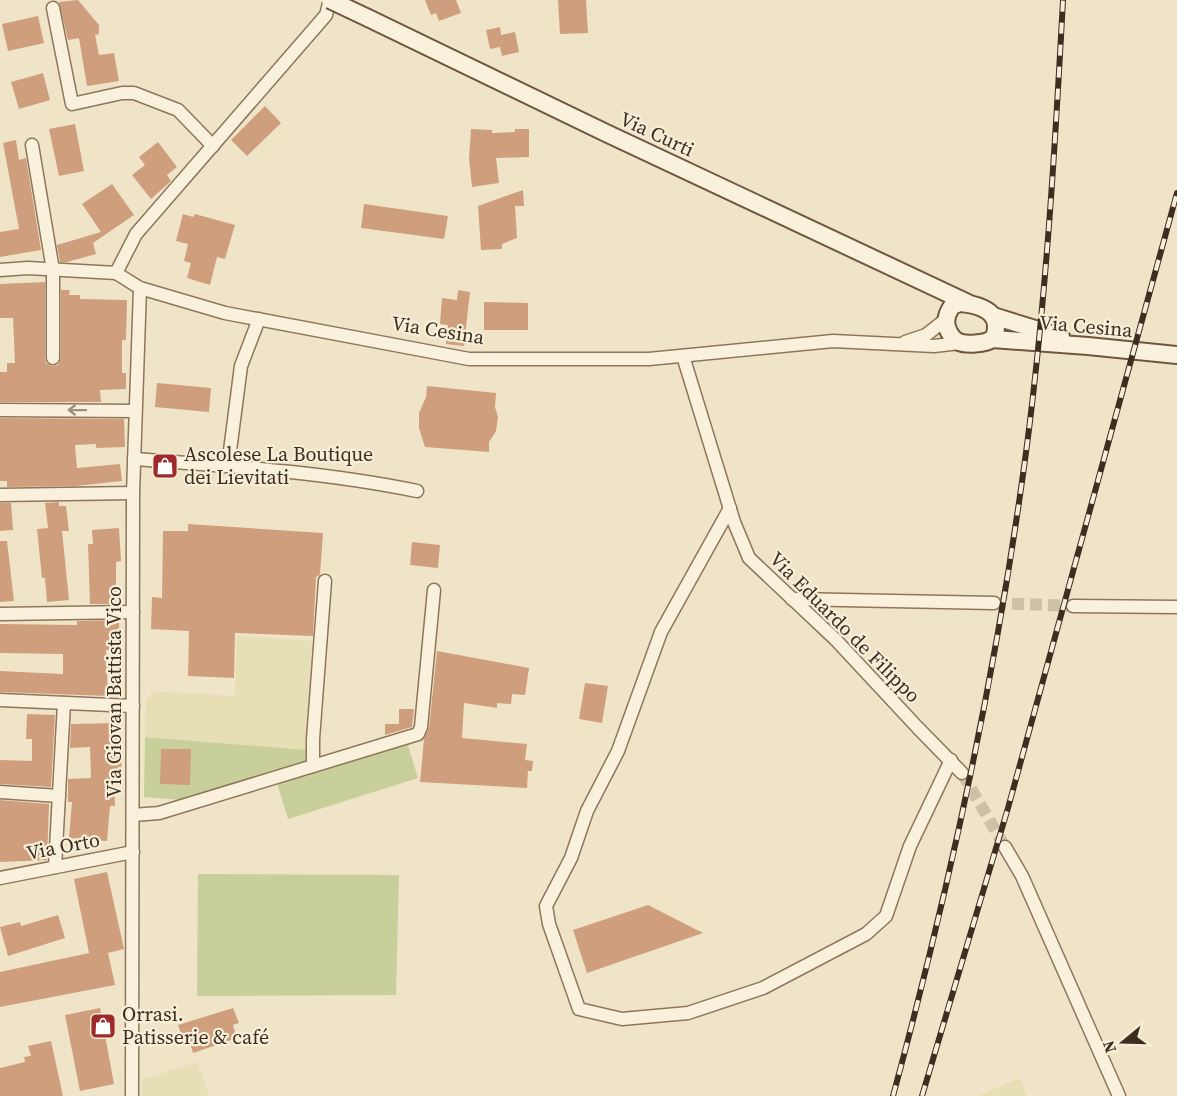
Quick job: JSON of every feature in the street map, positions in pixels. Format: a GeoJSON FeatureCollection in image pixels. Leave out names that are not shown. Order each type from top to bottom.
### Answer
{"type":"FeatureCollection","features":[{"type":"Feature","properties":{"kind":"main road","name":"Via Curti"},"geometry":{"type":"LineString","coordinates":[[330,0],[968,303]]}},
{"type":"Feature","properties":{"kind":"main road"},"geometry":{"type":"LineString","coordinates":[[925,282],[946,316],[948,331],[960,343]]}},
{"type":"Feature","properties":{"kind":"main road"},"geometry":{"type":"LineString","coordinates":[[968,303],[987,310],[993,316],[996,333],[992,339]]}},
{"type":"Feature","properties":{"kind":"main road","name":"Via Cesina"},"geometry":{"type":"LineString","coordinates":[[946,316],[952,306],[968,303]]}},
{"type":"Feature","properties":{"kind":"main road"},"geometry":{"type":"LineString","coordinates":[[993,316],[1088,346]]}},
{"type":"Feature","properties":{"kind":"main road","name":"Via Cesina"},"geometry":{"type":"LineString","coordinates":[[960,343],[984,342],[992,339],[1177,355]]}},
{"type":"Feature","properties":{"kind":"street"},"geometry":{"type":"LineString","coordinates":[[116,273],[136,234],[326,15],[330,0]]}},
{"type":"Feature","properties":{"kind":"street"},"geometry":{"type":"LineString","coordinates":[[53,8],[72,104],[122,93],[134,93],[178,110],[213,146]]}},
{"type":"Feature","properties":{"kind":"street"},"geometry":{"type":"LineString","coordinates":[[32,145],[53,270],[53,358]]}},
{"type":"Feature","properties":{"kind":"street","name":"Via Cesina"},"geometry":{"type":"LineString","coordinates":[[0,270],[28,268],[116,273],[140,288],[225,313],[469,359],[649,359],[833,341],[897,344],[926,335],[946,316]]}},
{"type":"Feature","properties":{"kind":"street","name":"Via Giovan Battista Vico"},"geometry":{"type":"LineString","coordinates":[[132,1096],[133,494],[140,288]]}},
{"type":"Feature","properties":{"kind":"street"},"geometry":{"type":"LineString","coordinates":[[228,466],[241,366],[259,319]]}},
{"type":"Feature","properties":{"kind":"street"},"geometry":{"type":"LineString","coordinates":[[897,344],[934,346],[960,343]]}},
{"type":"Feature","properties":{"kind":"street","name":"Via Eduardo de Filippo"},"geometry":{"type":"LineString","coordinates":[[683,356],[730,508],[749,558],[835,639],[962,772]]}},
{"type":"Feature","properties":{"kind":"street"},"geometry":{"type":"LineString","coordinates":[[0,410],[135,411]]}},
{"type":"Feature","properties":{"kind":"street"},"geometry":{"type":"LineString","coordinates":[[134,459],[360,479],[417,491]]}},
{"type":"Feature","properties":{"kind":"street"},"geometry":{"type":"LineString","coordinates":[[0,495],[133,494]]}},
{"type":"Feature","properties":{"kind":"street"},"geometry":{"type":"LineString","coordinates":[[730,508],[661,632],[618,751],[587,811],[571,858],[546,906],[549,924],[579,1009],[622,1019],[688,1013],[764,988],[866,934],[886,916],[910,846],[951,760]]}},
{"type":"Feature","properties":{"kind":"street"},"geometry":{"type":"LineString","coordinates":[[313,766],[325,581]]}},
{"type":"Feature","properties":{"kind":"street"},"geometry":{"type":"LineString","coordinates":[[133,815],[159,813],[418,734],[421,728],[434,590]]}},
{"type":"Feature","properties":{"kind":"street"},"geometry":{"type":"LineString","coordinates":[[792,599],[994,603]]}},
{"type":"Feature","properties":{"kind":"street"},"geometry":{"type":"LineString","coordinates":[[1073,606],[1177,607]]}},
{"type":"Feature","properties":{"kind":"street"},"geometry":{"type":"LineString","coordinates":[[0,614],[133,612]]}},
{"type":"Feature","properties":{"kind":"street"},"geometry":{"type":"LineString","coordinates":[[0,700],[133,706]]}},
{"type":"Feature","properties":{"kind":"street"},"geometry":{"type":"LineString","coordinates":[[55,867],[64,703]]}},
{"type":"Feature","properties":{"kind":"street"},"geometry":{"type":"LineString","coordinates":[[0,792],[59,796]]}},
{"type":"Feature","properties":{"kind":"street"},"geometry":{"type":"LineString","coordinates":[[1005,847],[1022,876],[1119,1096]]}},
{"type":"Feature","properties":{"kind":"street","name":"Via Orto"},"geometry":{"type":"LineString","coordinates":[[0,878],[133,852]]}},
{"type":"Feature","properties":{"kind":"shaded area"},"geometry":{"type":"Polygon","coordinates":[[[237,636],[316,641],[307,750],[145,737],[146,699],[151,696],[151,691],[235,696],[237,636]]]}},
{"type":"Feature","properties":{"kind":"shaded area"},"geometry":{"type":"Polygon","coordinates":[[[197,1062],[209,1096],[142,1096],[142,1080],[197,1062]]]}},
{"type":"Feature","properties":{"kind":"shaded area"},"geometry":{"type":"Polygon","coordinates":[[[1020,1078],[1027,1096],[978,1096],[1020,1078]]]}},
{"type":"Feature","properties":{"kind":"green space"},"geometry":{"type":"Polygon","coordinates":[[[145,737],[307,750],[306,765],[181,800],[144,797],[145,737]]]}},
{"type":"Feature","properties":{"kind":"green space"},"geometry":{"type":"Polygon","coordinates":[[[407,742],[418,778],[288,819],[277,783],[407,742]]]}},
{"type":"Feature","properties":{"kind":"green space"},"geometry":{"type":"Polygon","coordinates":[[[198,874],[399,875],[396,995],[197,996],[198,874]]]}},
{"type":"Feature","properties":{"kind":"building"},"geometry":{"type":"Polygon","coordinates":[[[78,0],[99,25],[99,34],[95,35],[99,55],[114,53],[119,81],[87,86],[79,38],[68,40],[59,2],[78,0]]]}},
{"type":"Feature","properties":{"kind":"building"},"geometry":{"type":"Polygon","coordinates":[[[425,0],[456,0],[461,13],[439,21],[436,13],[431,15],[425,0]]]}},
{"type":"Feature","properties":{"kind":"building"},"geometry":{"type":"Polygon","coordinates":[[[558,0],[586,0],[588,33],[560,34],[558,0]]]}},
{"type":"Feature","properties":{"kind":"building"},"geometry":{"type":"Polygon","coordinates":[[[38,16],[44,43],[8,51],[2,24],[38,16]]]}},
{"type":"Feature","properties":{"kind":"building"},"geometry":{"type":"Polygon","coordinates":[[[500,27],[501,35],[515,32],[519,52],[502,56],[500,47],[490,49],[486,30],[500,27]]]}},
{"type":"Feature","properties":{"kind":"building"},"geometry":{"type":"Polygon","coordinates":[[[43,73],[50,100],[19,109],[11,82],[43,73]]]}},
{"type":"Feature","properties":{"kind":"building"},"geometry":{"type":"Polygon","coordinates":[[[265,106],[281,123],[247,156],[231,140],[265,106]]]}},
{"type":"Feature","properties":{"kind":"building"},"geometry":{"type":"Polygon","coordinates":[[[75,124],[84,171],[59,176],[49,129],[75,124]]]}},
{"type":"Feature","properties":{"kind":"building"},"geometry":{"type":"Polygon","coordinates":[[[471,129],[492,130],[492,133],[529,129],[529,157],[496,158],[499,183],[472,187],[469,159],[471,129]]]}},
{"type":"Feature","properties":{"kind":"building"},"geometry":{"type":"Polygon","coordinates":[[[16,140],[19,160],[26,158],[41,250],[0,257],[0,232],[19,229],[3,143],[16,140]]]}},
{"type":"Feature","properties":{"kind":"building"},"geometry":{"type":"Polygon","coordinates":[[[158,142],[177,167],[167,175],[171,181],[151,199],[132,175],[145,165],[139,157],[158,142]]]}},
{"type":"Feature","properties":{"kind":"building"},"geometry":{"type":"Polygon","coordinates":[[[112,184],[134,215],[93,243],[96,254],[60,262],[57,245],[101,232],[82,204],[112,184]]]}},
{"type":"Feature","properties":{"kind":"building"},"geometry":{"type":"Polygon","coordinates":[[[523,190],[524,206],[515,206],[517,238],[502,244],[502,249],[481,250],[478,206],[523,190]]]}},
{"type":"Feature","properties":{"kind":"building"},"geometry":{"type":"Polygon","coordinates":[[[364,204],[448,216],[444,239],[361,228],[364,204]]]}},
{"type":"Feature","properties":{"kind":"building"},"geometry":{"type":"Polygon","coordinates":[[[183,214],[193,217],[195,214],[235,225],[225,259],[217,257],[210,285],[187,278],[191,263],[184,261],[188,244],[176,241],[183,214]]]}},
{"type":"Feature","properties":{"kind":"building"},"geometry":{"type":"Polygon","coordinates":[[[45,282],[45,358],[46,363],[52,366],[58,365],[61,358],[61,290],[70,290],[69,295],[80,295],[80,299],[127,300],[126,340],[122,340],[122,373],[126,373],[126,389],[100,390],[101,402],[0,402],[0,372],[7,372],[7,363],[15,363],[13,318],[0,318],[0,284],[45,282]]]}},
{"type":"Feature","properties":{"kind":"building"},"geometry":{"type":"Polygon","coordinates":[[[458,290],[470,292],[464,346],[446,344],[448,325],[440,324],[442,298],[457,300],[458,290]]]}},
{"type":"Feature","properties":{"kind":"building"},"geometry":{"type":"Polygon","coordinates":[[[484,302],[528,303],[528,330],[484,330],[484,302]]]}},
{"type":"Feature","properties":{"kind":"building"},"geometry":{"type":"Polygon","coordinates":[[[157,383],[211,388],[209,412],[155,407],[157,383]]]}},
{"type":"Feature","properties":{"kind":"building"},"geometry":{"type":"Polygon","coordinates":[[[427,386],[496,393],[495,407],[498,417],[496,431],[489,442],[489,452],[425,447],[419,428],[419,413],[426,397],[427,386]]]}},
{"type":"Feature","properties":{"kind":"building"},"geometry":{"type":"Polygon","coordinates":[[[0,418],[124,419],[125,447],[96,448],[96,444],[75,445],[77,468],[120,464],[122,481],[76,486],[7,487],[7,481],[0,481],[0,418]]]}},
{"type":"Feature","properties":{"kind":"building"},"geometry":{"type":"Polygon","coordinates":[[[59,502],[59,506],[66,506],[69,531],[62,531],[69,600],[47,602],[37,529],[48,528],[45,503],[59,502]]]}},
{"type":"Feature","properties":{"kind":"building"},"geometry":{"type":"Polygon","coordinates":[[[0,503],[11,503],[13,530],[0,531],[0,503]]]}},
{"type":"Feature","properties":{"kind":"building"},"geometry":{"type":"Polygon","coordinates":[[[188,524],[323,533],[320,575],[316,577],[313,636],[235,633],[234,678],[188,676],[189,631],[151,629],[152,597],[162,598],[163,531],[188,531],[188,524]]]}},
{"type":"Feature","properties":{"kind":"building"},"geometry":{"type":"Polygon","coordinates":[[[119,528],[121,561],[116,562],[116,604],[90,604],[88,544],[93,544],[92,530],[119,528]]]}},
{"type":"Feature","properties":{"kind":"building"},"geometry":{"type":"Polygon","coordinates":[[[0,541],[7,541],[14,601],[0,602],[0,541]]]}},
{"type":"Feature","properties":{"kind":"building"},"geometry":{"type":"Polygon","coordinates":[[[412,542],[440,545],[438,568],[410,565],[412,542]]]}},
{"type":"Feature","properties":{"kind":"building"},"geometry":{"type":"Polygon","coordinates":[[[119,620],[120,650],[106,650],[108,696],[0,692],[0,671],[63,674],[63,654],[0,653],[0,624],[77,625],[77,621],[119,620]]]}},
{"type":"Feature","properties":{"kind":"building"},"geometry":{"type":"Polygon","coordinates":[[[437,651],[529,668],[525,695],[512,694],[511,704],[497,703],[497,708],[464,703],[462,738],[527,744],[525,760],[533,761],[532,771],[528,771],[527,788],[420,782],[424,739],[429,728],[437,651]]]}},
{"type":"Feature","properties":{"kind":"building"},"geometry":{"type":"Polygon","coordinates":[[[585,683],[608,686],[602,723],[579,719],[585,683]]]}},
{"type":"Feature","properties":{"kind":"building"},"geometry":{"type":"Polygon","coordinates":[[[399,709],[414,709],[412,727],[385,735],[385,724],[399,724],[399,709]]]}},
{"type":"Feature","properties":{"kind":"building"},"geometry":{"type":"Polygon","coordinates":[[[27,714],[55,715],[51,787],[0,784],[0,760],[32,761],[32,739],[26,739],[27,714]]]}},
{"type":"Feature","properties":{"kind":"building"},"geometry":{"type":"Polygon","coordinates":[[[116,723],[117,749],[121,749],[122,781],[114,781],[115,806],[110,806],[107,841],[69,838],[72,802],[68,802],[68,779],[91,778],[90,747],[70,748],[71,724],[116,723]]]}},
{"type":"Feature","properties":{"kind":"building"},"geometry":{"type":"Polygon","coordinates":[[[161,749],[191,749],[190,785],[160,784],[161,749]]]}},
{"type":"Feature","properties":{"kind":"building"},"geometry":{"type":"Polygon","coordinates":[[[0,800],[49,804],[47,860],[0,862],[0,800]]]}},
{"type":"Feature","properties":{"kind":"building"},"geometry":{"type":"Polygon","coordinates":[[[107,872],[124,949],[108,953],[115,985],[0,1007],[0,972],[89,953],[74,879],[107,872]]]}},
{"type":"Feature","properties":{"kind":"building"},"geometry":{"type":"Polygon","coordinates":[[[648,905],[703,933],[587,973],[573,930],[648,905]]]}},
{"type":"Feature","properties":{"kind":"building"},"geometry":{"type":"Polygon","coordinates":[[[58,915],[65,938],[8,956],[0,927],[20,922],[21,926],[58,915]]]}},
{"type":"Feature","properties":{"kind":"building"},"geometry":{"type":"Polygon","coordinates":[[[100,1008],[114,1084],[80,1091],[65,1015],[100,1008]]]}},
{"type":"Feature","properties":{"kind":"building"},"geometry":{"type":"Polygon","coordinates":[[[233,1008],[239,1023],[233,1025],[237,1038],[193,1053],[189,1039],[184,1041],[178,1025],[233,1008]]]}},
{"type":"Feature","properties":{"kind":"building"},"geometry":{"type":"Polygon","coordinates":[[[51,1041],[63,1096],[0,1096],[0,1068],[25,1062],[24,1057],[31,1056],[28,1046],[51,1041]]]}},
{"type":"Feature","properties":{"kind":"tunnel"},"geometry":{"type":"LineString","coordinates":[[994,603],[1073,606]]}},
{"type":"Feature","properties":{"kind":"tunnel"},"geometry":{"type":"LineString","coordinates":[[962,773],[1005,847]]}},
{"type":"Feature","properties":{"kind":"railway"},"geometry":{"type":"LineString","coordinates":[[893,1096],[934,935],[971,773],[1015,527],[1034,390],[1045,279],[1063,0]]}},
{"type":"Feature","properties":{"kind":"railway"},"geometry":{"type":"LineString","coordinates":[[922,1096],[1008,808],[1177,193]]}},
{"type":"Feature","properties":{"kind":"place","name":"Ascolese La Boutique dei Lievitati"},"geometry":{"type":"Point","coordinates":[165,466]}},
{"type":"Feature","properties":{"kind":"place","name":"Orrasi. Patisserie & café"},"geometry":{"type":"Point","coordinates":[103,1026]}}]}
